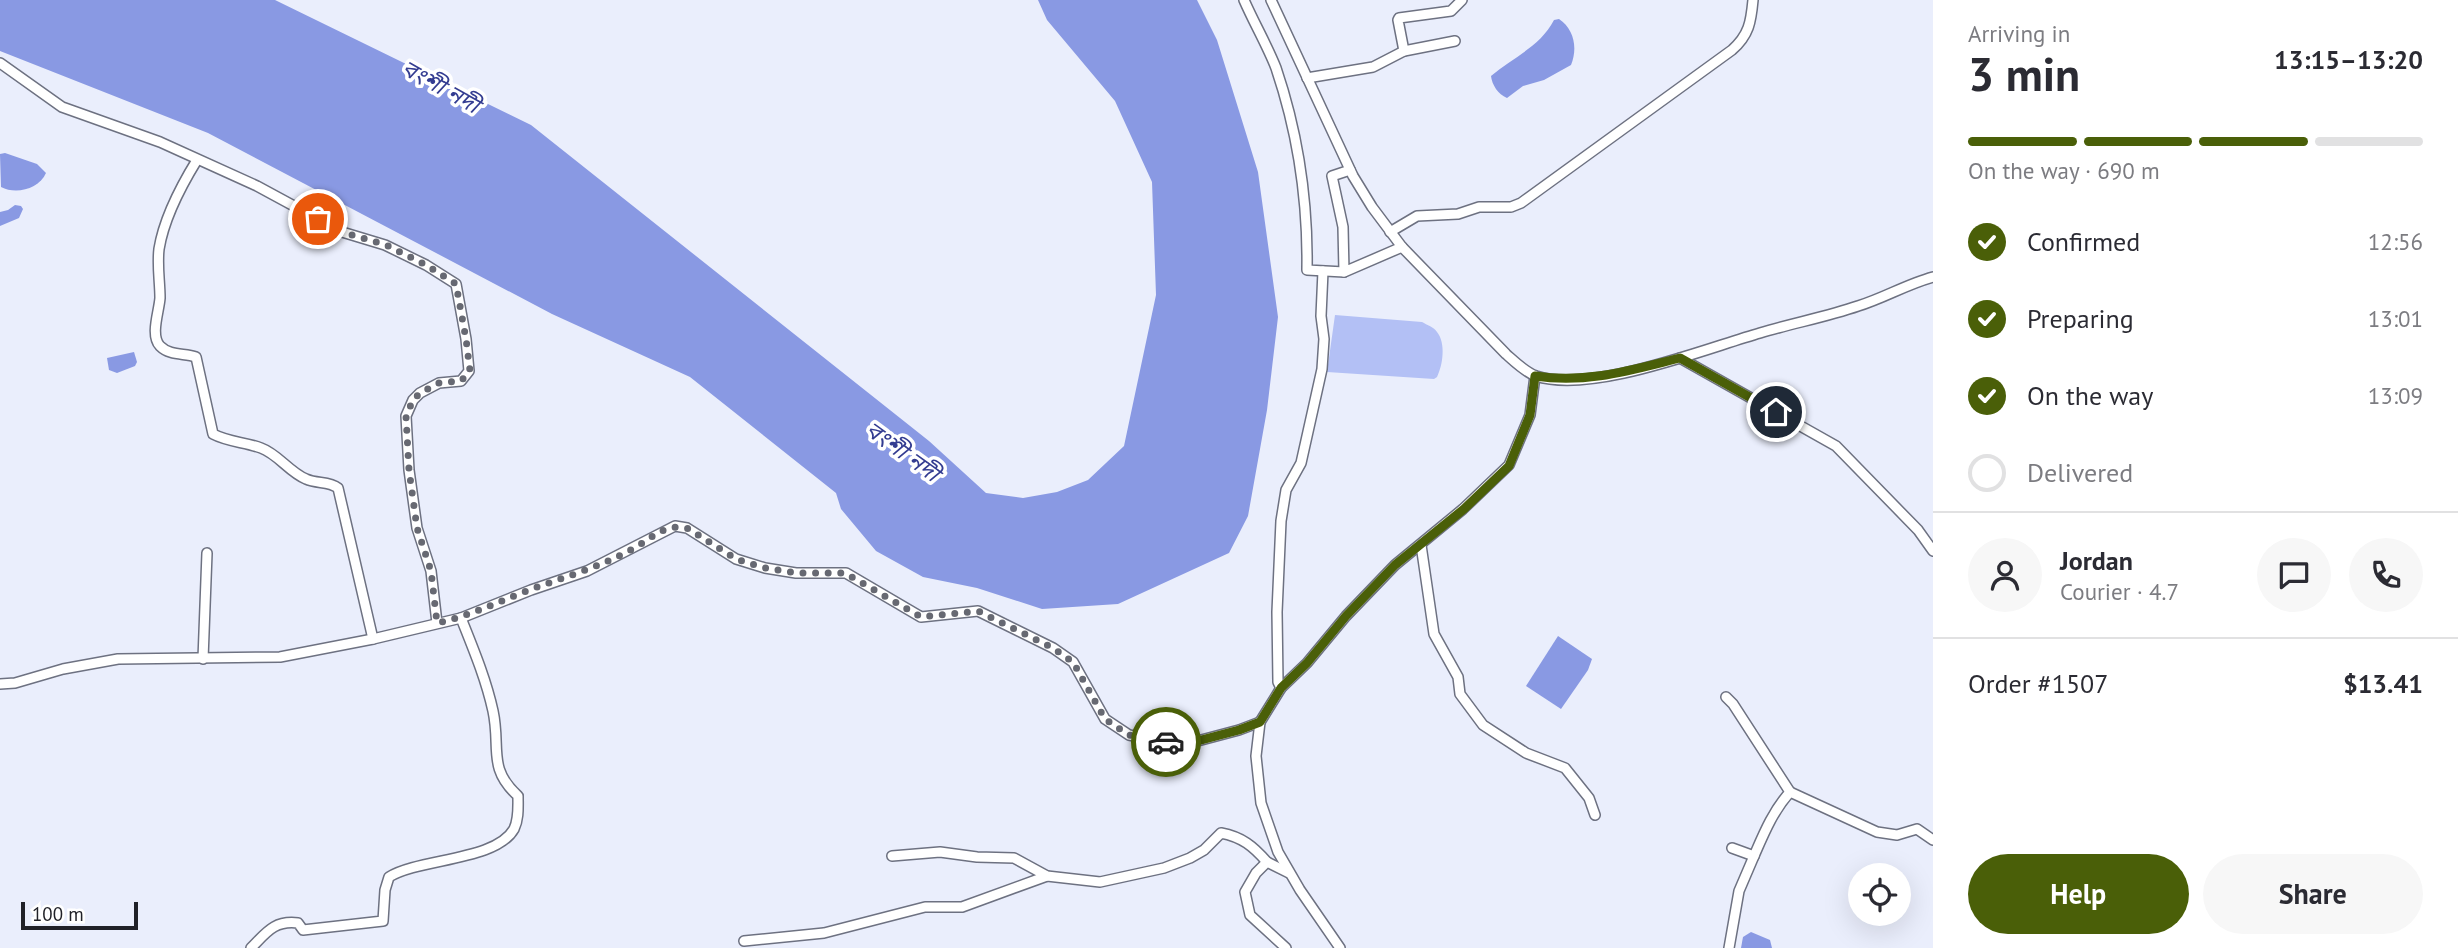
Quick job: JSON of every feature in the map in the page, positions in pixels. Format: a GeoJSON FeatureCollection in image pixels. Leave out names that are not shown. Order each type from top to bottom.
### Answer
{"type":"FeatureCollection","features":[{"type":"Feature","properties":{"kind":"street"},"geometry":{"type":"LineString","coordinates":[[1244,0],[1275,67],[1292,131],[1306,202],[1307,270],[1344,272],[1402,247]]}},
{"type":"Feature","properties":{"kind":"street"},"geometry":{"type":"LineString","coordinates":[[1271,0],[1350,170],[1372,208],[1402,247],[1513,360],[1535,376],[1591,379],[1680,358],[1788,324],[1858,306],[1933,277]]}},
{"type":"Feature","properties":{"kind":"street"},"geometry":{"type":"LineString","coordinates":[[1404,51],[1399,18],[1451,11],[1462,0]]}},
{"type":"Feature","properties":{"kind":"street"},"geometry":{"type":"LineString","coordinates":[[1390,232],[1417,216],[1458,214],[1479,207],[1511,207],[1521,203],[1732,50],[1742,41],[1750,25],[1753,0]]}},
{"type":"Feature","properties":{"kind":"street"},"geometry":{"type":"LineString","coordinates":[[1307,78],[1373,67],[1404,51],[1455,41]]}},
{"type":"Feature","properties":{"kind":"street"},"geometry":{"type":"LineString","coordinates":[[0,63],[62,107],[160,142],[257,186],[342,232],[386,245],[456,284],[470,371],[461,381],[439,383],[420,393],[413,400],[406,416],[409,470],[417,528],[431,571],[437,623]]}},
{"type":"Feature","properties":{"kind":"street"},"geometry":{"type":"LineString","coordinates":[[197,160],[185,179],[159,249],[160,298],[156,338],[159,345],[167,350],[196,357],[213,434],[236,443],[260,447],[309,481],[338,488],[373,639]]}},
{"type":"Feature","properties":{"kind":"street"},"geometry":{"type":"LineString","coordinates":[[1344,272],[1343,227],[1332,176],[1350,170]]}},
{"type":"Feature","properties":{"kind":"street"},"geometry":{"type":"LineString","coordinates":[[1281,688],[1278,682],[1277,612],[1281,521],[1286,490],[1301,463],[1322,369],[1323,271]]}},
{"type":"Feature","properties":{"kind":"street"},"geometry":{"type":"LineString","coordinates":[[1680,358],[1836,446],[1910,521],[1933,551]]}},
{"type":"Feature","properties":{"kind":"street"},"geometry":{"type":"LineString","coordinates":[[1340,948],[1278,852],[1261,803],[1256,756],[1260,722],[1281,688],[1395,565],[1509,466],[1530,415],[1535,376]]}},
{"type":"Feature","properties":{"kind":"street"},"geometry":{"type":"LineString","coordinates":[[0,684],[15,683],[63,669],[118,659],[280,657],[373,639],[461,618],[587,571],[634,549],[669,527],[681,527],[687,528],[736,559],[765,568],[796,573],[845,573],[921,617],[978,611],[1053,648],[1073,662],[1105,719],[1129,735],[1165,742],[1190,743],[1260,722]]}},
{"type":"Feature","properties":{"kind":"street"},"geometry":{"type":"LineString","coordinates":[[1421,545],[1434,634],[1458,677],[1460,694],[1483,725],[1526,753],[1565,768],[1589,798],[1595,815]]}},
{"type":"Feature","properties":{"kind":"street"},"geometry":{"type":"LineString","coordinates":[[203,659],[207,553]]}},
{"type":"Feature","properties":{"kind":"street"},"geometry":{"type":"LineString","coordinates":[[251,948],[271,928],[285,921],[298,923],[303,930],[309,930],[383,921],[385,890],[389,877],[401,870],[479,852],[494,846],[514,830],[518,814],[518,796],[505,785],[496,762],[497,735],[493,711],[461,618]]}},
{"type":"Feature","properties":{"kind":"street"},"geometry":{"type":"LineString","coordinates":[[1726,697],[1790,792],[1877,832],[1897,835],[1917,829],[1933,840]]}},
{"type":"Feature","properties":{"kind":"street"},"geometry":{"type":"LineString","coordinates":[[1729,948],[1740,891],[1766,826],[1790,792]]}},
{"type":"Feature","properties":{"kind":"street"},"geometry":{"type":"LineString","coordinates":[[892,856],[940,852],[1014,858],[1047,876],[1100,882],[1164,868],[1190,859],[1204,850],[1221,833],[1235,835],[1253,846],[1267,862],[1290,874]]}},
{"type":"Feature","properties":{"kind":"street"},"geometry":{"type":"LineString","coordinates":[[1732,848],[1754,856]]}},
{"type":"Feature","properties":{"kind":"street"},"geometry":{"type":"LineString","coordinates":[[1267,862],[1256,873],[1245,892],[1250,915],[1286,948]]}},
{"type":"Feature","properties":{"kind":"street"},"geometry":{"type":"LineString","coordinates":[[744,942],[824,933],[925,907],[962,907],[1047,876]]}},
{"type":"Feature","properties":{"kind":"shaded area"},"geometry":{"type":"Polygon","coordinates":[[[1335,315],[1422,322],[1432,327],[1440,337],[1443,348],[1437,377],[1434,379],[1327,372],[1335,315]]]}},
{"type":"Feature","properties":{"kind":"water","name":"বংশী নদী"},"geometry":{"type":"Polygon","coordinates":[[[0,0],[275,0],[531,125],[929,441],[986,493],[1023,498],[1057,492],[1088,480],[1124,446],[1156,295],[1152,182],[1115,101],[1047,20],[1038,0],[1197,0],[1217,40],[1258,172],[1278,317],[1267,410],[1248,516],[1229,553],[1118,604],[1042,609],[977,588],[923,577],[876,551],[841,509],[836,493],[690,377],[552,314],[208,133],[0,51],[0,0]]]}},
{"type":"Feature","properties":{"kind":"water"},"geometry":{"type":"Polygon","coordinates":[[[1559,19],[1568,28],[1573,39],[1571,65],[1544,80],[1523,86],[1507,98],[1501,94],[1494,86],[1491,76],[1534,45],[1554,20],[1559,19]]]}},
{"type":"Feature","properties":{"kind":"water"},"geometry":{"type":"Polygon","coordinates":[[[5,153],[37,164],[46,173],[43,179],[26,189],[1,187],[0,154],[5,153]]]}},
{"type":"Feature","properties":{"kind":"water"},"geometry":{"type":"Polygon","coordinates":[[[15,205],[23,209],[19,218],[0,226],[0,212],[15,205]]]}},
{"type":"Feature","properties":{"kind":"water"},"geometry":{"type":"Polygon","coordinates":[[[134,352],[137,362],[135,366],[117,373],[109,370],[107,358],[134,352]]]}},
{"type":"Feature","properties":{"kind":"water"},"geometry":{"type":"Polygon","coordinates":[[[1558,636],[1592,659],[1588,670],[1561,709],[1526,686],[1558,636]]]}},
{"type":"Feature","properties":{"kind":"water"},"geometry":{"type":"Polygon","coordinates":[[[1751,932],[1770,940],[1772,948],[1741,948],[1743,937],[1751,932]]]}},
{"type":"Feature","properties":{"kind":"way so far"},"geometry":{"type":"LineString","coordinates":[[318,219],[342,232],[386,245],[456,284],[470,371],[461,381],[439,383],[420,393],[413,400],[406,416],[409,470],[417,528],[431,571],[437,623],[461,618],[587,571],[675,526],[687,528],[736,559],[765,568],[796,573],[845,573],[921,617],[978,611],[1053,648],[1073,662],[1105,719],[1129,735],[1166,742]]}},
{"type":"Feature","properties":{"kind":"route"},"geometry":{"type":"LineString","coordinates":[[1166,742],[1190,743],[1260,722],[1281,688],[1395,565],[1464,509],[1509,466],[1530,415],[1535,376],[1591,379],[1680,358],[1776,412]]}}]}
